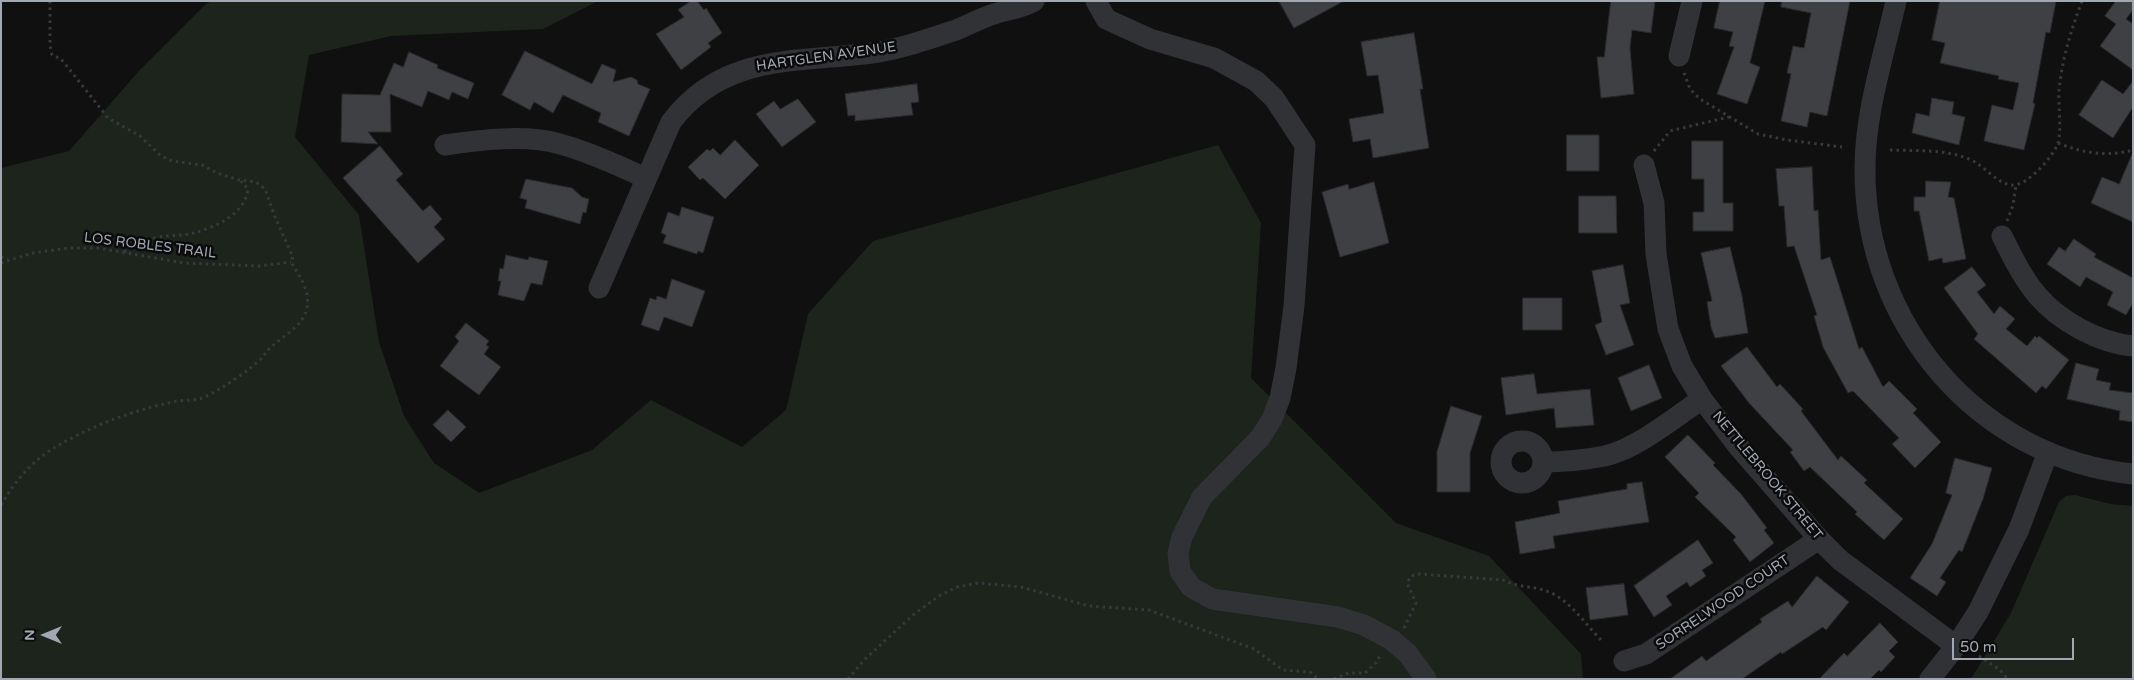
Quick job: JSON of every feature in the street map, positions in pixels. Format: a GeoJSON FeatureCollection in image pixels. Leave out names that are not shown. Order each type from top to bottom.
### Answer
{"type":"FeatureCollection","features":[{"type":"Feature","properties":{"kind":"street","name":"HARTGLEN AVENUE"},"geometry":{"type":"LineString","coordinates":[[599,288],[663,136],[681,108],[720,80],[737,71],[765,64],[890,49],[956,30],[1001,7],[1024,7],[1034,1]]}},
{"type":"Feature","properties":{"kind":"street"},"geometry":{"type":"LineString","coordinates":[[1096,1],[1106,19],[1122,27],[1150,39],[1214,58],[1246,75],[1274,98],[1305,145],[1294,306],[1280,398],[1272,419],[1260,438],[1202,497],[1182,537],[1178,553],[1180,571],[1191,587],[1212,599],[1338,616],[1364,625],[1392,640],[1408,654],[1426,679]]}},
{"type":"Feature","properties":{"kind":"street"},"geometry":{"type":"LineString","coordinates":[[1112,1],[1122,27]]}},
{"type":"Feature","properties":{"kind":"street"},"geometry":{"type":"LineString","coordinates":[[1679,56],[1692,1]]}},
{"type":"Feature","properties":{"kind":"street"},"geometry":{"type":"LineString","coordinates":[[1896,1],[1873,106],[1866,149],[1866,198],[1870,228],[1877,260],[1895,305],[1920,349],[1944,378],[1974,407],[2015,437],[2076,463],[2114,472],[2133,474]]}},
{"type":"Feature","properties":{"kind":"street"},"geometry":{"type":"LineString","coordinates":[[445,145],[498,140],[537,140],[558,143],[618,165],[646,178]]}},
{"type":"Feature","properties":{"kind":"street","name":"NETTLEBROOK STREET"},"geometry":{"type":"LineString","coordinates":[[1644,164],[1654,203],[1656,254],[1668,329],[1682,366],[1702,399],[1737,445],[1819,539],[1860,576],[1956,646]]}},
{"type":"Feature","properties":{"kind":"street"},"geometry":{"type":"LineString","coordinates":[[2002,236],[2017,267],[2038,296],[2064,318],[2088,334],[2121,345],[2133,346]]}},
{"type":"Feature","properties":{"kind":"street"},"geometry":{"type":"LineString","coordinates":[[1543,462],[1566,462],[1606,455],[1636,442],[1702,399]]}},
{"type":"Feature","properties":{"kind":"street"},"geometry":{"type":"LineString","coordinates":[[1930,679],[1956,646],[1978,612],[2018,529],[2048,452]]}},
{"type":"Feature","properties":{"kind":"street","name":"SORRELWOOD COURT"},"geometry":{"type":"LineString","coordinates":[[1624,661],[1646,654],[1819,539]]}},
{"type":"Feature","properties":{"kind":"path"},"geometry":{"type":"LineString","coordinates":[[1,505],[14,483],[37,458],[71,438],[133,411],[174,401],[195,401],[200,399],[246,371],[257,362],[300,323],[307,308],[306,286],[291,262],[294,257],[275,218],[265,189],[256,182],[239,180],[216,173],[202,166],[172,161],[161,156],[140,136],[108,118],[61,59],[52,55],[50,46],[50,1]]}},
{"type":"Feature","properties":{"kind":"path"},"geometry":{"type":"LineString","coordinates":[[1890,150],[1948,153],[1978,164],[2009,184],[2016,185],[2033,175],[2049,158],[2058,143],[2059,90],[2063,64],[2082,1]]}},
{"type":"Feature","properties":{"kind":"path"},"geometry":{"type":"LineString","coordinates":[[1679,56],[1690,89],[1700,99],[1758,134],[1842,147]]}},
{"type":"Feature","properties":{"kind":"path"},"geometry":{"type":"LineString","coordinates":[[1644,164],[1670,131],[1729,117]]}},
{"type":"Feature","properties":{"kind":"path"},"geometry":{"type":"LineString","coordinates":[[2058,143],[2092,154],[2117,154],[2133,150]]}},
{"type":"Feature","properties":{"kind":"path"},"geometry":{"type":"LineString","coordinates":[[124,252],[138,243],[158,237],[193,233],[229,218],[247,195],[248,189],[239,180]]}},
{"type":"Feature","properties":{"kind":"path"},"geometry":{"type":"LineString","coordinates":[[2002,236],[2016,185]]}},
{"type":"Feature","properties":{"kind":"path","name":"LOS ROBLES TRAIL"},"geometry":{"type":"LineString","coordinates":[[1,263],[9,259],[69,248],[98,248],[184,263],[220,266],[258,266],[291,262]]}},
{"type":"Feature","properties":{"kind":"path"},"geometry":{"type":"LineString","coordinates":[[1,257],[9,259]]}},
{"type":"Feature","properties":{"kind":"path"},"geometry":{"type":"LineString","coordinates":[[1334,679],[1349,673],[1365,673],[1378,661],[1384,645],[1400,635],[1416,603],[1407,583],[1411,576],[1420,574],[1502,580],[1515,586],[1544,590],[1564,600],[1602,641]]}},
{"type":"Feature","properties":{"kind":"path"},"geometry":{"type":"LineString","coordinates":[[848,679],[864,660],[913,615],[939,596],[957,587],[978,583],[1021,587],[1089,606],[1150,610],[1254,649],[1283,670],[1310,672],[1318,679]]}},
{"type":"Feature","properties":{"kind":"path"},"geometry":{"type":"LineString","coordinates":[[1979,656],[2008,679]]}},
{"type":"Feature","properties":{"kind":"shaded area"},"geometry":{"type":"Polygon","coordinates":[[[212,1],[598,1],[543,29],[391,36],[309,55],[295,137],[359,215],[379,342],[404,416],[434,463],[479,493],[592,450],[651,400],[742,447],[786,410],[808,314],[873,241],[1218,145],[1261,223],[1251,378],[1396,523],[1489,556],[1581,654],[1583,679],[1,679],[1,168],[69,151],[138,72],[206,4],[212,1]]]}},
{"type":"Feature","properties":{"kind":"shaded area"},"geometry":{"type":"Polygon","coordinates":[[[2075,495],[2110,504],[2133,506],[2133,679],[1971,679],[2011,613],[2059,502],[2066,496],[2075,495]]]}},
{"type":"Feature","properties":{"kind":"building"},"geometry":{"type":"Polygon","coordinates":[[[691,1],[697,1],[704,10],[706,8],[722,33],[708,43],[711,47],[681,70],[656,34],[684,17],[678,10],[691,1]]]}},
{"type":"Feature","properties":{"kind":"building"},"geometry":{"type":"Polygon","coordinates":[[[1279,1],[1344,1],[1294,28],[1279,1]]]}},
{"type":"Feature","properties":{"kind":"building"},"geometry":{"type":"Polygon","coordinates":[[[1611,1],[1655,1],[1651,33],[1632,30],[1630,48],[1634,94],[1601,98],[1597,57],[1604,57],[1611,1]]]}},
{"type":"Feature","properties":{"kind":"building"},"geometry":{"type":"Polygon","coordinates":[[[1720,1],[1765,1],[1750,63],[1760,67],[1747,104],[1717,94],[1734,47],[1729,46],[1733,32],[1714,28],[1720,1]]]}},
{"type":"Feature","properties":{"kind":"building"},"geometry":{"type":"Polygon","coordinates":[[[1782,1],[1850,1],[1827,116],[1810,112],[1807,127],[1781,121],[1791,74],[1787,73],[1793,46],[1804,48],[1811,13],[1781,7],[1782,1]]]}},
{"type":"Feature","properties":{"kind":"building"},"geometry":{"type":"Polygon","coordinates":[[[1940,1],[2056,1],[2050,33],[2046,32],[2033,103],[2035,104],[2024,150],[1984,141],[1992,105],[2013,110],[2019,83],[1998,79],[1999,76],[1940,63],[1945,43],[1932,40],[1940,1]]]}},
{"type":"Feature","properties":{"kind":"building"},"geometry":{"type":"Polygon","coordinates":[[[2116,1],[2133,1],[2133,10],[2126,19],[2133,24],[2133,70],[2100,46],[2116,24],[2105,16],[2116,1]]]}},
{"type":"Feature","properties":{"kind":"building"},"geometry":{"type":"Polygon","coordinates":[[[1414,33],[1423,89],[1420,89],[1429,148],[1373,158],[1370,139],[1353,142],[1349,119],[1384,113],[1378,75],[1367,76],[1361,42],[1414,33]]]}},
{"type":"Feature","properties":{"kind":"building"},"geometry":{"type":"Polygon","coordinates":[[[525,51],[592,84],[602,64],[616,70],[613,82],[631,77],[637,80],[638,84],[650,89],[629,136],[598,122],[601,113],[563,95],[553,113],[534,102],[530,110],[502,95],[525,51]]]}},
{"type":"Feature","properties":{"kind":"building"},"geometry":{"type":"Polygon","coordinates":[[[409,52],[438,65],[437,68],[474,83],[468,99],[452,92],[449,100],[428,91],[422,107],[390,94],[391,132],[368,132],[378,144],[341,142],[342,94],[380,95],[394,63],[403,67],[409,52]]]}},
{"type":"Feature","properties":{"kind":"building"},"geometry":{"type":"Polygon","coordinates":[[[2102,80],[2123,94],[2133,81],[2133,107],[2113,138],[2079,115],[2102,80]]]}},
{"type":"Feature","properties":{"kind":"building"},"geometry":{"type":"Polygon","coordinates":[[[917,84],[919,102],[911,103],[913,115],[855,121],[855,115],[848,116],[845,94],[917,84]]]}},
{"type":"Feature","properties":{"kind":"building"},"geometry":{"type":"Polygon","coordinates":[[[1932,98],[1954,102],[1952,114],[1965,117],[1959,145],[1912,133],[1916,113],[1929,116],[1932,98]]]}},
{"type":"Feature","properties":{"kind":"building"},"geometry":{"type":"Polygon","coordinates":[[[798,99],[816,122],[782,147],[756,114],[774,101],[780,109],[798,99]]]}},
{"type":"Feature","properties":{"kind":"building"},"geometry":{"type":"Polygon","coordinates":[[[1567,135],[1599,135],[1599,171],[1567,171],[1567,135]]]}},
{"type":"Feature","properties":{"kind":"building"},"geometry":{"type":"Polygon","coordinates":[[[735,140],[759,165],[725,199],[703,178],[700,180],[688,167],[707,149],[710,151],[713,148],[720,155],[735,140]]]}},
{"type":"Feature","properties":{"kind":"building"},"geometry":{"type":"Polygon","coordinates":[[[1692,141],[1723,141],[1723,203],[1733,203],[1733,231],[1693,231],[1693,212],[1704,212],[1704,179],[1692,179],[1692,141]]]}},
{"type":"Feature","properties":{"kind":"building"},"geometry":{"type":"Polygon","coordinates":[[[380,146],[403,174],[396,180],[423,211],[430,205],[442,219],[434,227],[445,239],[418,263],[343,178],[380,146]]]}},
{"type":"Feature","properties":{"kind":"building"},"geometry":{"type":"Polygon","coordinates":[[[2133,152],[2133,222],[2091,203],[2102,177],[2119,184],[2133,152]]]}},
{"type":"Feature","properties":{"kind":"building"},"geometry":{"type":"Polygon","coordinates":[[[1812,167],[1814,211],[1818,210],[1821,260],[1830,257],[1859,349],[1862,347],[1883,387],[1889,381],[1917,409],[1913,413],[1941,442],[1915,468],[1892,444],[1899,438],[1853,391],[1848,393],[1823,347],[1814,316],[1817,315],[1794,246],[1787,247],[1784,206],[1779,206],[1776,169],[1812,167]]]}},
{"type":"Feature","properties":{"kind":"building"},"geometry":{"type":"Polygon","coordinates":[[[526,179],[572,188],[582,197],[589,199],[586,213],[583,212],[580,224],[525,208],[527,200],[520,198],[526,179]]]}},
{"type":"Feature","properties":{"kind":"building"},"geometry":{"type":"Polygon","coordinates":[[[1926,181],[1951,182],[1948,197],[1954,198],[1966,259],[1943,263],[1942,258],[1929,261],[1919,211],[1914,211],[1914,197],[1925,197],[1926,181]]]}},
{"type":"Feature","properties":{"kind":"building"},"geometry":{"type":"Polygon","coordinates":[[[1374,182],[1389,243],[1340,257],[1322,192],[1348,184],[1349,189],[1374,182]]]}},
{"type":"Feature","properties":{"kind":"building"},"geometry":{"type":"Polygon","coordinates":[[[1579,196],[1616,196],[1617,233],[1579,233],[1579,196]]]}},
{"type":"Feature","properties":{"kind":"building"},"geometry":{"type":"Polygon","coordinates":[[[682,207],[714,217],[703,253],[698,251],[697,254],[663,243],[666,235],[661,233],[668,212],[679,216],[682,207]]]}},
{"type":"Feature","properties":{"kind":"building"},"geometry":{"type":"Polygon","coordinates":[[[2074,239],[2096,254],[2094,257],[2133,278],[2133,303],[2126,315],[2107,305],[2113,292],[2086,277],[2080,287],[2047,264],[2059,247],[2065,251],[2074,239]]]}},
{"type":"Feature","properties":{"kind":"building"},"geometry":{"type":"Polygon","coordinates":[[[1730,247],[1742,296],[1748,333],[1715,338],[1711,327],[1707,302],[1712,301],[1701,253],[1730,247]]]}},
{"type":"Feature","properties":{"kind":"building"},"geometry":{"type":"Polygon","coordinates":[[[506,255],[528,260],[529,257],[548,261],[542,285],[531,283],[524,301],[498,295],[501,281],[498,281],[500,268],[503,269],[506,255]]]}},
{"type":"Feature","properties":{"kind":"building"},"geometry":{"type":"Polygon","coordinates":[[[1623,265],[1630,303],[1620,305],[1634,345],[1606,355],[1595,325],[1602,322],[1592,271],[1623,265]]]}},
{"type":"Feature","properties":{"kind":"building"},"geometry":{"type":"Polygon","coordinates":[[[1972,267],[1986,285],[1977,292],[1994,314],[2000,306],[2015,319],[2006,329],[2027,346],[2035,336],[2037,338],[2039,336],[2069,360],[2046,389],[2042,386],[2036,393],[1974,339],[1978,334],[1944,288],[1972,267]]]}},
{"type":"Feature","properties":{"kind":"building"},"geometry":{"type":"Polygon","coordinates":[[[672,279],[705,291],[692,327],[664,317],[659,331],[641,325],[650,298],[656,300],[657,296],[666,299],[672,279]]]}},
{"type":"Feature","properties":{"kind":"building"},"geometry":{"type":"Polygon","coordinates":[[[1523,298],[1562,298],[1562,330],[1523,330],[1523,298]]]}},
{"type":"Feature","properties":{"kind":"building"},"geometry":{"type":"Polygon","coordinates":[[[466,323],[489,341],[486,345],[489,347],[484,354],[501,367],[479,395],[440,366],[459,341],[455,337],[466,323]]]}},
{"type":"Feature","properties":{"kind":"building"},"geometry":{"type":"Polygon","coordinates":[[[1747,347],[1777,387],[1780,384],[1803,409],[1801,411],[1838,460],[1841,456],[1867,480],[1864,483],[1903,519],[1884,540],[1855,514],[1857,512],[1810,467],[1804,471],[1790,452],[1793,450],[1749,403],[1721,366],[1747,347]]]}},
{"type":"Feature","properties":{"kind":"building"},"geometry":{"type":"Polygon","coordinates":[[[2076,363],[2099,369],[2096,380],[2111,383],[2109,390],[2133,393],[2133,422],[2119,420],[2120,411],[2067,399],[2076,363]]]}},
{"type":"Feature","properties":{"kind":"building"},"geometry":{"type":"Polygon","coordinates":[[[1649,365],[1662,398],[1631,411],[1618,378],[1649,365]]]}},
{"type":"Feature","properties":{"kind":"building"},"geometry":{"type":"Polygon","coordinates":[[[1534,374],[1537,394],[1590,389],[1594,425],[1556,428],[1554,408],[1506,415],[1501,378],[1534,374]]]}},
{"type":"Feature","properties":{"kind":"building"},"geometry":{"type":"Polygon","coordinates":[[[1451,406],[1482,416],[1470,453],[1470,492],[1437,492],[1437,452],[1451,406]]]}},
{"type":"Feature","properties":{"kind":"building"},"geometry":{"type":"Polygon","coordinates":[[[448,410],[466,427],[451,442],[433,425],[448,410]]]}},
{"type":"Feature","properties":{"kind":"building"},"geometry":{"type":"Polygon","coordinates":[[[1688,435],[1715,463],[1713,465],[1741,494],[1767,528],[1764,530],[1774,543],[1750,562],[1733,540],[1736,537],[1695,497],[1699,493],[1665,457],[1688,435]]]}},
{"type":"Feature","properties":{"kind":"building"},"geometry":{"type":"Polygon","coordinates":[[[1955,458],[1992,468],[1983,499],[1962,552],[1959,550],[1940,578],[1946,582],[1937,596],[1910,578],[1932,544],[1952,495],[1946,493],[1955,458]]]}},
{"type":"Feature","properties":{"kind":"building"},"geometry":{"type":"Polygon","coordinates":[[[1642,482],[1649,522],[1553,536],[1555,548],[1520,554],[1515,522],[1560,513],[1558,501],[1627,489],[1627,484],[1642,482]]]}},
{"type":"Feature","properties":{"kind":"building"},"geometry":{"type":"Polygon","coordinates":[[[1698,540],[1713,563],[1702,570],[1706,576],[1690,587],[1687,582],[1666,596],[1672,605],[1654,617],[1634,586],[1698,540]]]}},
{"type":"Feature","properties":{"kind":"building"},"geometry":{"type":"Polygon","coordinates":[[[1817,576],[1849,602],[1826,630],[1823,627],[1782,654],[1781,652],[1742,679],[1670,679],[1702,656],[1706,661],[1762,622],[1760,619],[1788,601],[1792,607],[1817,576]]]}},
{"type":"Feature","properties":{"kind":"building"},"geometry":{"type":"Polygon","coordinates":[[[1624,584],[1628,615],[1590,620],[1586,588],[1624,584]]]}},
{"type":"Feature","properties":{"kind":"building"},"geometry":{"type":"Polygon","coordinates":[[[1880,623],[1898,642],[1889,651],[1895,657],[1881,672],[1879,670],[1870,679],[1819,679],[1844,653],[1847,656],[1880,623]]]}}]}
